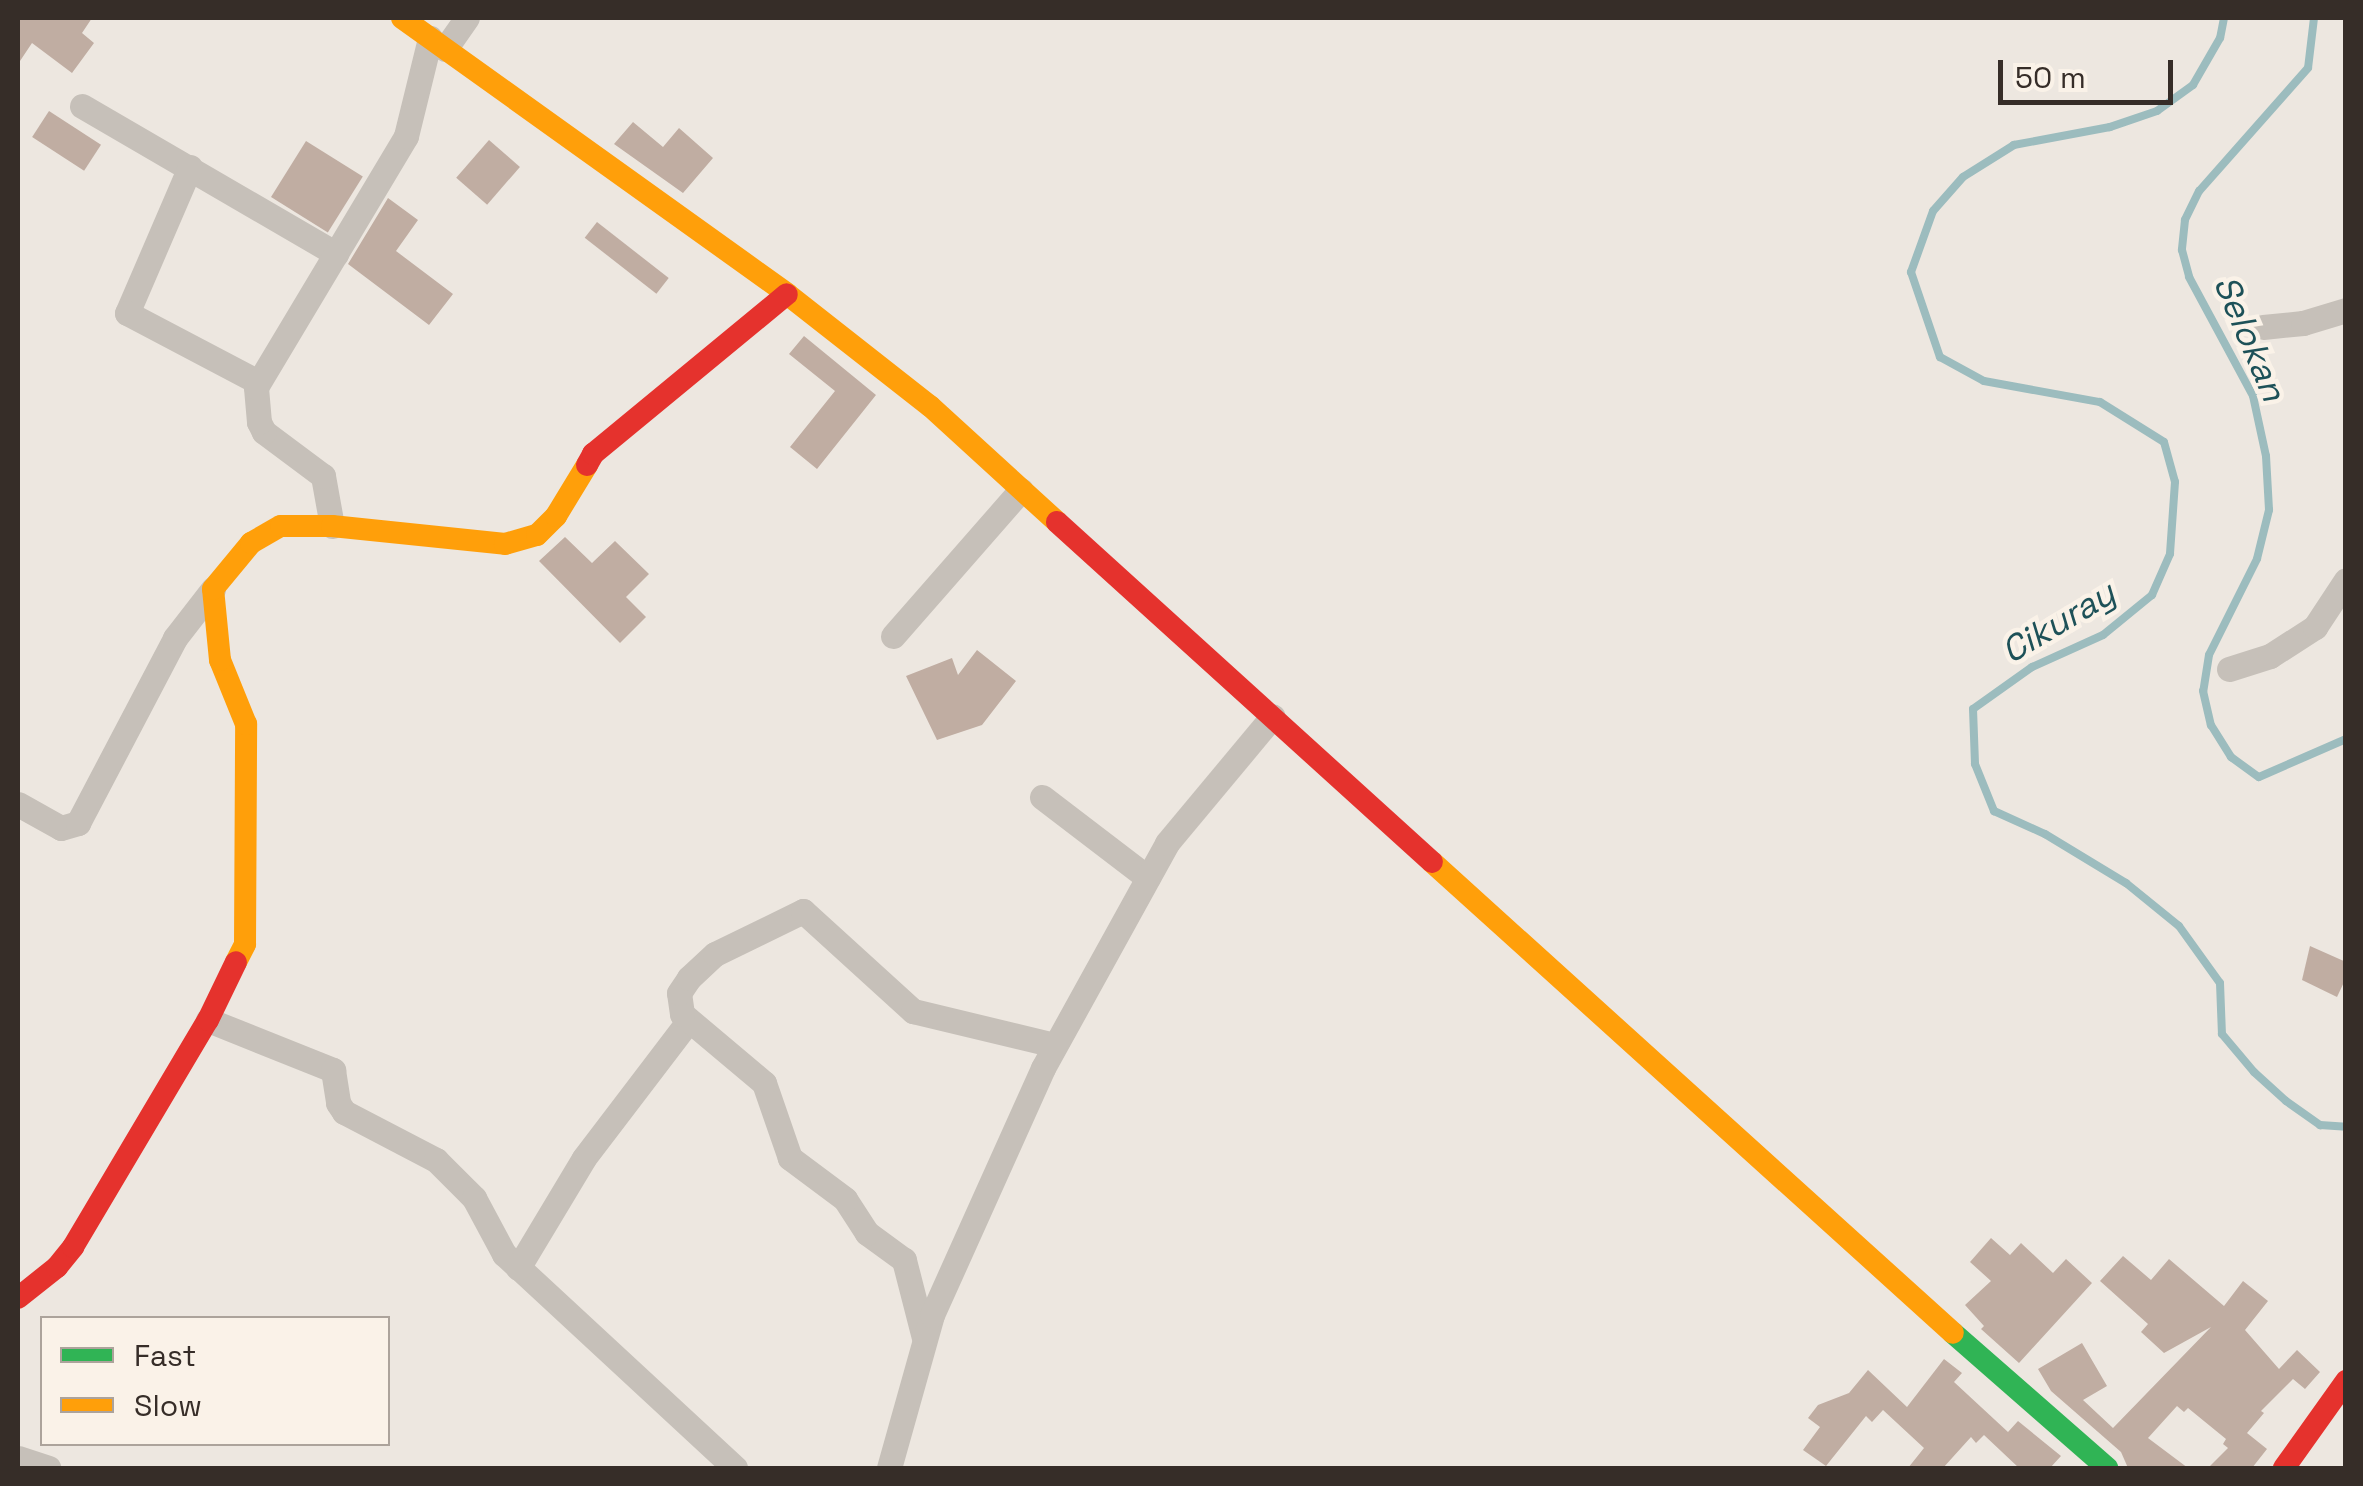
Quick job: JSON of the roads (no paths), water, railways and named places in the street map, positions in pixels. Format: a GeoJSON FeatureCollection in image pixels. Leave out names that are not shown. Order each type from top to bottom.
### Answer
{"type":"FeatureCollection","features":[{"type":"Feature","properties":{"kind":"street"},"geometry":{"type":"LineString","coordinates":[[402,18],[787,294],[930,406],[1847,1239],[2107,1468]]}},
{"type":"Feature","properties":{"kind":"street"},"geometry":{"type":"LineString","coordinates":[[332,526],[323,476],[261,427],[258,382],[406,136],[438,44],[467,18]]}},
{"type":"Feature","properties":{"kind":"street"},"geometry":{"type":"LineString","coordinates":[[82,106],[336,254]]}},
{"type":"Feature","properties":{"kind":"street"},"geometry":{"type":"LineString","coordinates":[[190,167],[127,313],[258,382]]}},
{"type":"Feature","properties":{"kind":"street"},"geometry":{"type":"LineString","coordinates":[[18,804],[61,828],[78,822],[175,638],[266,532],[281,526],[332,526],[505,544],[537,535],[556,516],[593,454],[787,294]]}},
{"type":"Feature","properties":{"kind":"street"},"geometry":{"type":"LineString","coordinates":[[2263,327],[2303,323],[2346,310]]}},
{"type":"Feature","properties":{"kind":"street"},"geometry":{"type":"LineString","coordinates":[[893,636],[1021,490]]}},
{"type":"Feature","properties":{"kind":"street"},"geometry":{"type":"LineString","coordinates":[[2229,669],[2270,656],[2315,627],[2346,580]]}},
{"type":"Feature","properties":{"kind":"street"},"geometry":{"type":"LineString","coordinates":[[18,1298],[57,1267],[73,1248],[208,1020],[244,950],[246,724],[242,704],[220,660],[213,590]]}},
{"type":"Feature","properties":{"kind":"street"},"geometry":{"type":"LineString","coordinates":[[889,1468],[924,1338],[1055,1044],[1186,818],[1273,716]]}},
{"type":"Feature","properties":{"kind":"street"},"geometry":{"type":"LineString","coordinates":[[1042,797],[1148,878]]}},
{"type":"Feature","properties":{"kind":"street"},"geometry":{"type":"LineString","coordinates":[[924,1338],[904,1260],[867,1233],[840,1194],[794,1163],[764,1083],[688,1020],[678,1000],[696,970],[715,954],[803,911],[913,1011],[1055,1044]]}},
{"type":"Feature","properties":{"kind":"street"},"geometry":{"type":"LineString","coordinates":[[208,1020],[332,1070],[342,1109],[436,1160],[474,1198],[500,1250],[735,1468]]}},
{"type":"Feature","properties":{"kind":"street"},"geometry":{"type":"LineString","coordinates":[[518,1268],[584,1158],[688,1020]]}},
{"type":"Feature","properties":{"kind":"street"},"geometry":{"type":"LineString","coordinates":[[2284,1468],[2346,1381]]}},
{"type":"Feature","properties":{"kind":"street"},"geometry":{"type":"LineString","coordinates":[[18,1458],[48,1468]]}},
{"type":"Feature","properties":{"kind":"waterway","name":"Cikuray"},"geometry":{"type":"LineString","coordinates":[[2224,18],[2220,38],[2193,85],[2157,111],[2110,127],[2014,145],[1963,177],[1933,211],[1911,272],[1940,357],[1984,381],[2100,402],[2164,442],[2175,482],[2170,554],[2152,595],[2103,635],[2032,667],[1973,709],[1975,764],[1994,811],[2045,834],[2126,883],[2179,926],[2220,983],[2222,1034],[2254,1072],[2286,1101],[2320,1125],[2346,1127]]}},
{"type":"Feature","properties":{"kind":"waterway","name":"Selokan"},"geometry":{"type":"LineString","coordinates":[[2314,18],[2308,68],[2199,191],[2185,220],[2182,250],[2189,277],[2253,396],[2266,456],[2269,510],[2257,559],[2209,655],[2203,691],[2211,725],[2231,757],[2259,777],[2346,739]]}}]}
